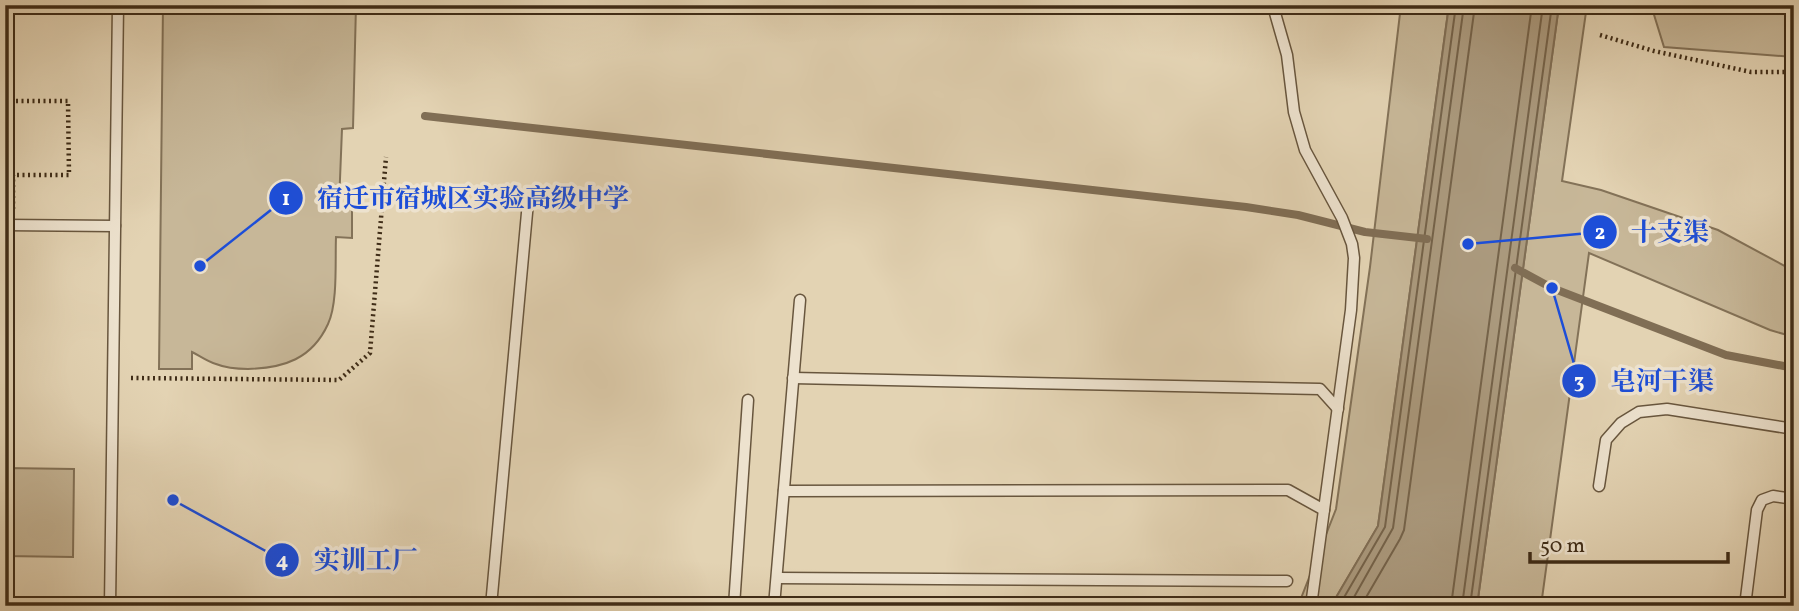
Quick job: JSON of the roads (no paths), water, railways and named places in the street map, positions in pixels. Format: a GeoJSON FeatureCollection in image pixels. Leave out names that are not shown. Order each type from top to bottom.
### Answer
{"type":"FeatureCollection","features":[{"type":"Feature","properties":{"kind":"lane"},"geometry":{"type":"LineString","coordinates":[[110,606],[118,5]]}},
{"type":"Feature","properties":{"kind":"lane"},"geometry":{"type":"LineString","coordinates":[[1270,5],[1273,6],[1278,19],[1287,55],[1294,112],[1305,150],[1342,218],[1354,258],[1338,409],[1311,606]]}},
{"type":"Feature","properties":{"kind":"lane"},"geometry":{"type":"LineString","coordinates":[[491,606],[528,202]]}},
{"type":"Feature","properties":{"kind":"lane"},"geometry":{"type":"LineString","coordinates":[[9,225],[115,226]]}},
{"type":"Feature","properties":{"kind":"lane"},"geometry":{"type":"LineString","coordinates":[[774,606],[800,300]]}},
{"type":"Feature","properties":{"kind":"lane"},"geometry":{"type":"LineString","coordinates":[[793,378],[1320,389],[1338,409]]}},
{"type":"Feature","properties":{"kind":"lane"},"geometry":{"type":"LineString","coordinates":[[734,606],[748,400]]}},
{"type":"Feature","properties":{"kind":"lane"},"geometry":{"type":"LineString","coordinates":[[1599,486],[1606,440],[1621,423],[1639,412],[1667,410],[1794,429]]}},
{"type":"Feature","properties":{"kind":"lane"},"geometry":{"type":"LineString","coordinates":[[784,491],[1288,490],[1324,510]]}},
{"type":"Feature","properties":{"kind":"lane"},"geometry":{"type":"LineString","coordinates":[[1745,606],[1757,510],[1762,500],[1773,496],[1794,499]]}},
{"type":"Feature","properties":{"kind":"lane"},"geometry":{"type":"LineString","coordinates":[[777,578],[1287,581]]}},
{"type":"Feature","properties":{"kind":"water"},"geometry":{"type":"Polygon","coordinates":[[[1449,5],[1559,5],[1477,606],[1331,606],[1378,526],[1449,5]]]}},
{"type":"Feature","properties":{"kind":"waterway"},"geometry":{"type":"LineString","coordinates":[[425,116],[1246,207],[1298,215],[1365,232],[1427,239]]}},
{"type":"Feature","properties":{"kind":"waterway"},"geometry":{"type":"LineString","coordinates":[[1515,268],[1552,288],[1726,355],[1794,368]]}},
{"type":"Feature","properties":{"kind":"place","name":"十支渠"},"geometry":{"type":"Point","coordinates":[1468,244]}},
{"type":"Feature","properties":{"kind":"place","name":"宿迁市宿城区实验高级中学"},"geometry":{"type":"Point","coordinates":[200,266]}},
{"type":"Feature","properties":{"kind":"place","name":"皂河干渠"},"geometry":{"type":"Point","coordinates":[1552,288]}},
{"type":"Feature","properties":{"kind":"place","name":"实训工厂"},"geometry":{"type":"Point","coordinates":[173,500]}}]}
